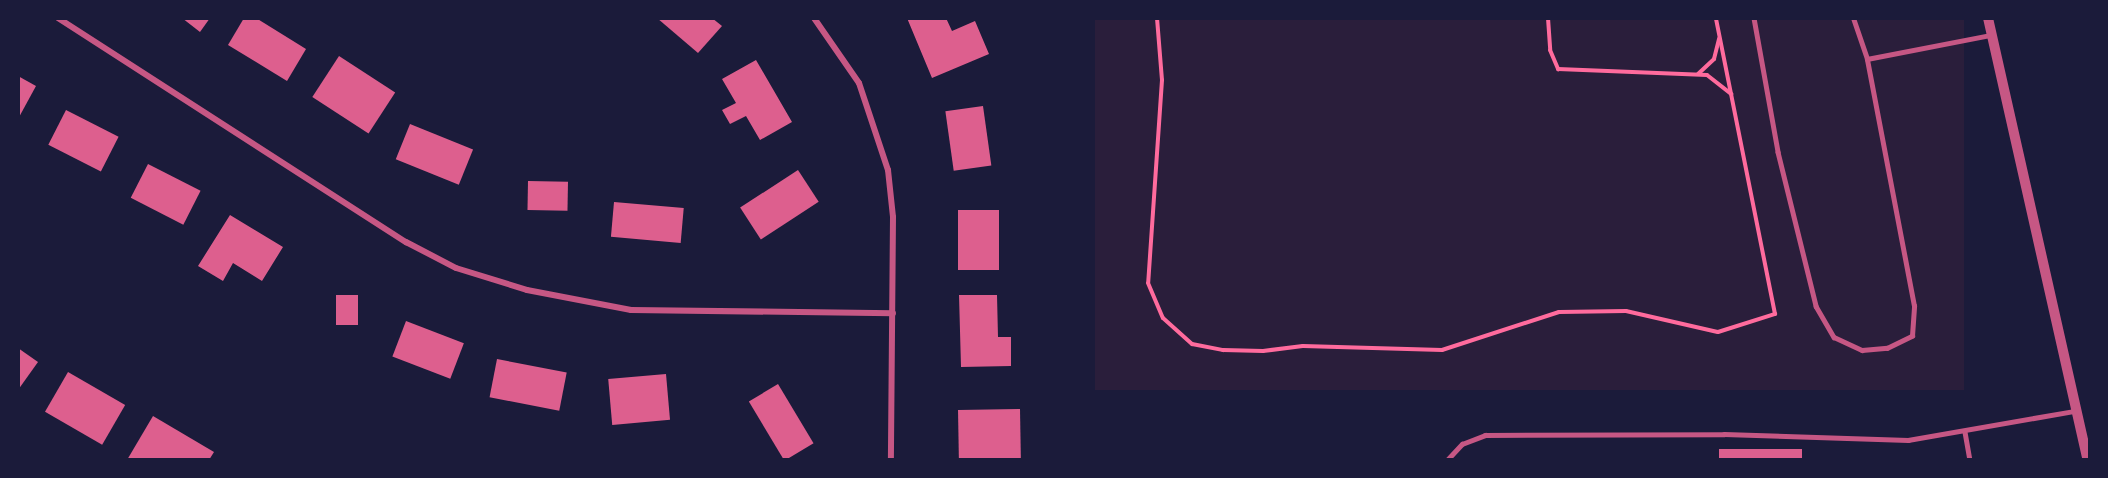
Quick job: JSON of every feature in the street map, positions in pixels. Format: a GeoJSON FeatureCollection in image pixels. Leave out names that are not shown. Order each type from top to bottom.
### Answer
{"type":"FeatureCollection","features":[{"type":"Feature","properties":{"kind":"street"},"geometry":{"type":"LineString","coordinates":[[58,18],[406,242],[456,268],[536,292],[631,310],[893,313]]}},
{"type":"Feature","properties":{"kind":"street"},"geometry":{"type":"LineString","coordinates":[[814,18],[859,83],[888,170],[893,217],[891,460]]}},
{"type":"Feature","properties":{"kind":"street"},"geometry":{"type":"LineString","coordinates":[[1988,18],[2075,411],[2088,460]]}},
{"type":"Feature","properties":{"kind":"lane"},"geometry":{"type":"LineString","coordinates":[[1754,18],[1778,152],[1816,306],[1834,337],[1862,350],[1887,348],[1912,336],[1914,306],[1867,59],[1853,18]]}},
{"type":"Feature","properties":{"kind":"lane"},"geometry":{"type":"LineString","coordinates":[[1867,59],[1991,35]]}},
{"type":"Feature","properties":{"kind":"lane"},"geometry":{"type":"LineString","coordinates":[[1447,460],[1462,444],[1485,435],[1724,434],[1908,440],[1965,432],[2075,411]]}},
{"type":"Feature","properties":{"kind":"lane"},"geometry":{"type":"LineString","coordinates":[[1965,432],[1970,460]]}},
{"type":"Feature","properties":{"kind":"path"},"geometry":{"type":"LineString","coordinates":[[1157,18],[1162,81],[1148,283],[1162,318],[1192,344],[1223,350],[1303,346],[1442,350],[1559,312],[1626,311],[1718,332],[1775,314],[1716,18]]}},
{"type":"Feature","properties":{"kind":"path"},"geometry":{"type":"LineString","coordinates":[[1548,18],[1550,50],[1558,69],[1707,75],[1731,94]]}},
{"type":"Feature","properties":{"kind":"path"},"geometry":{"type":"LineString","coordinates":[[1697,75],[1714,59],[1719,35]]}},
{"type":"Feature","properties":{"kind":"shaded area"},"geometry":{"type":"Polygon","coordinates":[[[1095,18],[1964,18],[1964,390],[1095,390],[1095,18]]]}},
{"type":"Feature","properties":{"kind":"building"},"geometry":{"type":"Polygon","coordinates":[[[182,18],[210,18],[200,32],[182,18]]]}},
{"type":"Feature","properties":{"kind":"building"},"geometry":{"type":"Polygon","coordinates":[[[244,18],[256,18],[306,49],[287,81],[228,45],[244,18]]]}},
{"type":"Feature","properties":{"kind":"building"},"geometry":{"type":"Polygon","coordinates":[[[657,18],[712,18],[722,26],[698,53],[657,18]]]}},
{"type":"Feature","properties":{"kind":"building"},"geometry":{"type":"Polygon","coordinates":[[[907,18],[946,18],[952,31],[975,21],[989,54],[932,78],[907,18]]]}},
{"type":"Feature","properties":{"kind":"building"},"geometry":{"type":"Polygon","coordinates":[[[339,56],[395,92],[369,134],[312,97],[339,56]]]}},
{"type":"Feature","properties":{"kind":"building"},"geometry":{"type":"Polygon","coordinates":[[[756,60],[792,122],[760,140],[746,116],[730,124],[722,110],[736,103],[722,79],[756,60]]]}},
{"type":"Feature","properties":{"kind":"building"},"geometry":{"type":"Polygon","coordinates":[[[18,76],[36,86],[18,119],[18,76]]]}},
{"type":"Feature","properties":{"kind":"building"},"geometry":{"type":"Polygon","coordinates":[[[983,106],[991,165],[954,171],[945,111],[983,106]]]}},
{"type":"Feature","properties":{"kind":"building"},"geometry":{"type":"Polygon","coordinates":[[[66,110],[119,137],[101,172],[48,145],[66,110]]]}},
{"type":"Feature","properties":{"kind":"building"},"geometry":{"type":"Polygon","coordinates":[[[410,124],[473,149],[459,185],[396,159],[410,124]]]}},
{"type":"Feature","properties":{"kind":"building"},"geometry":{"type":"Polygon","coordinates":[[[148,164],[201,191],[183,225],[131,198],[148,164]]]}},
{"type":"Feature","properties":{"kind":"building"},"geometry":{"type":"Polygon","coordinates":[[[798,170],[819,202],[761,239],[740,208],[798,170]]]}},
{"type":"Feature","properties":{"kind":"building"},"geometry":{"type":"Polygon","coordinates":[[[528,181],[568,182],[567,211],[527,210],[528,181]]]}},
{"type":"Feature","properties":{"kind":"building"},"geometry":{"type":"Polygon","coordinates":[[[614,202],[684,208],[681,243],[611,237],[614,202]]]}},
{"type":"Feature","properties":{"kind":"building"},"geometry":{"type":"Polygon","coordinates":[[[958,210],[999,210],[999,270],[958,270],[958,210]]]}},
{"type":"Feature","properties":{"kind":"building"},"geometry":{"type":"Polygon","coordinates":[[[230,215],[283,247],[262,281],[233,263],[223,281],[198,266],[230,215]]]}},
{"type":"Feature","properties":{"kind":"building"},"geometry":{"type":"Polygon","coordinates":[[[336,295],[358,295],[358,325],[336,325],[336,295]]]}},
{"type":"Feature","properties":{"kind":"building"},"geometry":{"type":"Polygon","coordinates":[[[959,295],[997,295],[998,337],[1011,337],[1011,366],[961,367],[959,295]]]}},
{"type":"Feature","properties":{"kind":"building"},"geometry":{"type":"Polygon","coordinates":[[[406,321],[464,343],[450,379],[392,356],[406,321]]]}},
{"type":"Feature","properties":{"kind":"building"},"geometry":{"type":"Polygon","coordinates":[[[18,348],[38,362],[18,390],[18,348]]]}},
{"type":"Feature","properties":{"kind":"building"},"geometry":{"type":"Polygon","coordinates":[[[497,359],[567,373],[559,411],[490,397],[497,359]]]}},
{"type":"Feature","properties":{"kind":"building"},"geometry":{"type":"Polygon","coordinates":[[[68,372],[125,405],[102,445],[45,412],[68,372]]]}},
{"type":"Feature","properties":{"kind":"building"},"geometry":{"type":"Polygon","coordinates":[[[666,374],[670,420],[612,425],[608,379],[666,374]]]}},
{"type":"Feature","properties":{"kind":"building"},"geometry":{"type":"Polygon","coordinates":[[[778,384],[814,443],[784,460],[749,402],[778,384]]]}},
{"type":"Feature","properties":{"kind":"building"},"geometry":{"type":"Polygon","coordinates":[[[1020,409],[1021,460],[959,460],[958,410],[1020,409]]]}},
{"type":"Feature","properties":{"kind":"building"},"geometry":{"type":"Polygon","coordinates":[[[153,416],[214,452],[209,460],[127,460],[153,416]]]}},
{"type":"Feature","properties":{"kind":"building"},"geometry":{"type":"Polygon","coordinates":[[[1719,449],[1802,449],[1802,460],[1719,460],[1719,449]]]}}]}
